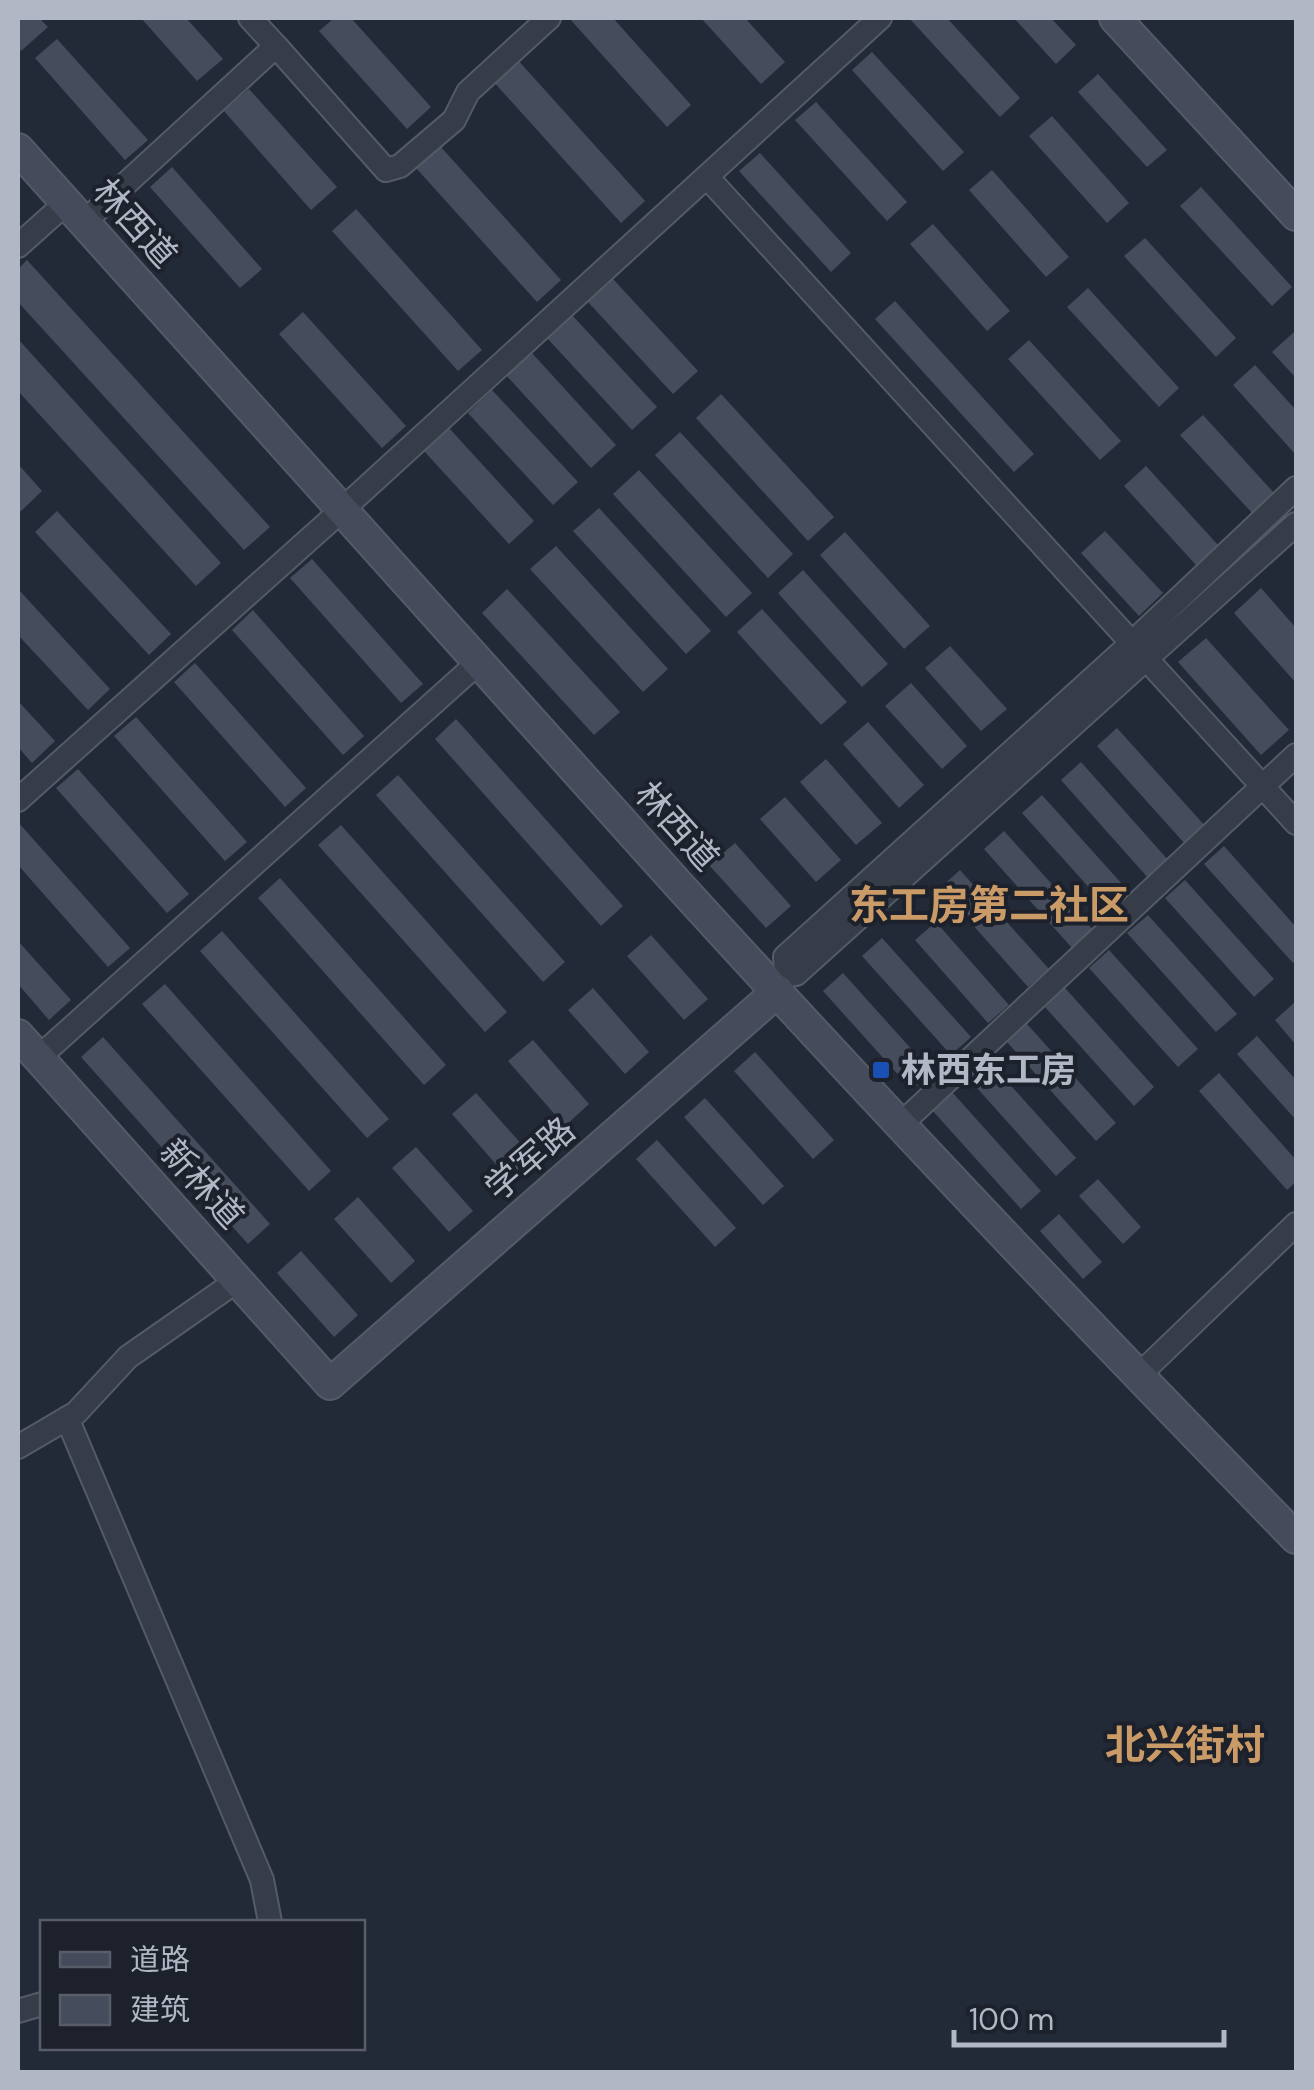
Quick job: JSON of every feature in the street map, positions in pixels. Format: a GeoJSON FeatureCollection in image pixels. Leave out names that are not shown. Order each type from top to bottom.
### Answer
{"type":"FeatureCollection","features":[{"type":"Feature","properties":{"kind":"main road"},"geometry":{"type":"LineString","coordinates":[[1116,18],[1296,215]]}},
{"type":"Feature","properties":{"kind":"main road","name":"林西道"},"geometry":{"type":"LineString","coordinates":[[18,149],[678,884],[782,982],[900,1125],[1296,1538]]}},
{"type":"Feature","properties":{"kind":"main road","name":"学军路"},"geometry":{"type":"LineString","coordinates":[[330,1384],[782,982]]}},
{"type":"Feature","properties":{"kind":"main road","name":"新林道"},"geometry":{"type":"LineString","coordinates":[[28,1047],[330,1384]]}},
{"type":"Feature","properties":{"kind":"street"},"geometry":{"type":"LineString","coordinates":[[250,18],[386,170],[400,166],[454,120],[468,92],[549,18]]}},
{"type":"Feature","properties":{"kind":"street"},"geometry":{"type":"LineString","coordinates":[[18,800],[880,18]]}},
{"type":"Feature","properties":{"kind":"street"},"geometry":{"type":"LineString","coordinates":[[18,246],[75,212],[276,46]]}},
{"type":"Feature","properties":{"kind":"street"},"geometry":{"type":"LineString","coordinates":[[708,178],[1296,823]]}},
{"type":"Feature","properties":{"kind":"street"},"geometry":{"type":"LineString","coordinates":[[782,982],[796,974],[1140,651],[1296,488]]}},
{"type":"Feature","properties":{"kind":"street"},"geometry":{"type":"LineString","coordinates":[[1140,651],[1296,524]]}},
{"type":"Feature","properties":{"kind":"street"},"geometry":{"type":"LineString","coordinates":[[28,1047],[480,662]]}},
{"type":"Feature","properties":{"kind":"street"},"geometry":{"type":"LineString","coordinates":[[900,1125],[1296,755]]}},
{"type":"Feature","properties":{"kind":"street"},"geometry":{"type":"LineString","coordinates":[[1138,1376],[1296,1224]]}},
{"type":"Feature","properties":{"kind":"street"},"geometry":{"type":"LineString","coordinates":[[18,1448],[67,1418],[128,1357],[238,1280]]}},
{"type":"Feature","properties":{"kind":"street"},"geometry":{"type":"LineString","coordinates":[[67,1418],[262,1880],[270,1920]]}},
{"type":"Feature","properties":{"kind":"building"},"geometry":{"type":"Polygon","coordinates":[[[18,18],[39,18],[48,27],[21,51],[18,47],[18,18]]]}},
{"type":"Feature","properties":{"kind":"building"},"geometry":{"type":"Polygon","coordinates":[[[141,18],[186,18],[223,59],[197,81],[141,18]]]}},
{"type":"Feature","properties":{"kind":"building"},"geometry":{"type":"Polygon","coordinates":[[[334,18],[351,18],[431,107],[407,129],[319,31],[334,18]]]}},
{"type":"Feature","properties":{"kind":"building"},"geometry":{"type":"Polygon","coordinates":[[[569,18],[613,18],[691,105],[667,127],[569,18]]]}},
{"type":"Feature","properties":{"kind":"building"},"geometry":{"type":"Polygon","coordinates":[[[701,18],[745,18],[785,62],[761,84],[701,18]]]}},
{"type":"Feature","properties":{"kind":"building"},"geometry":{"type":"Polygon","coordinates":[[[909,18],[947,18],[1020,98],[1000,117],[909,18]]]}},
{"type":"Feature","properties":{"kind":"building"},"geometry":{"type":"Polygon","coordinates":[[[1014,18],[1051,18],[1076,45],[1056,64],[1014,18]]]}},
{"type":"Feature","properties":{"kind":"building"},"geometry":{"type":"Polygon","coordinates":[[[57,39],[148,140],[125,160],[35,58],[57,39]]]}},
{"type":"Feature","properties":{"kind":"building"},"geometry":{"type":"Polygon","coordinates":[[[872,52],[964,152],[943,171],[852,70],[872,52]]]}},
{"type":"Feature","properties":{"kind":"building"},"geometry":{"type":"Polygon","coordinates":[[[516,58],[645,201],[621,223],[492,80],[516,58]]]}},
{"type":"Feature","properties":{"kind":"building"},"geometry":{"type":"Polygon","coordinates":[[[1098,74],[1167,150],[1147,167],[1078,92],[1098,74]]]}},
{"type":"Feature","properties":{"kind":"building"},"geometry":{"type":"Polygon","coordinates":[[[249,89],[337,187],[311,210],[224,111],[249,89]]]}},
{"type":"Feature","properties":{"kind":"building"},"geometry":{"type":"Polygon","coordinates":[[[816,102],[907,202],[887,221],[795,120],[816,102]]]}},
{"type":"Feature","properties":{"kind":"building"},"geometry":{"type":"Polygon","coordinates":[[[1052,116],[1129,203],[1107,223],[1029,136],[1052,116]]]}},
{"type":"Feature","properties":{"kind":"building"},"geometry":{"type":"Polygon","coordinates":[[[440,146],[561,280],[537,302],[416,168],[440,146]]]}},
{"type":"Feature","properties":{"kind":"building"},"geometry":{"type":"Polygon","coordinates":[[[760,153],[851,253],[831,272],[739,171],[760,153]]]}},
{"type":"Feature","properties":{"kind":"building"},"geometry":{"type":"Polygon","coordinates":[[[172,167],[262,269],[240,288],[150,187],[172,167]]]}},
{"type":"Feature","properties":{"kind":"building"},"geometry":{"type":"Polygon","coordinates":[[[992,170],[1069,257],[1046,277],[969,190],[992,170]]]}},
{"type":"Feature","properties":{"kind":"building"},"geometry":{"type":"Polygon","coordinates":[[[1201,187],[1292,287],[1272,306],[1180,206],[1201,187]]]}},
{"type":"Feature","properties":{"kind":"building"},"geometry":{"type":"Polygon","coordinates":[[[356,209],[482,350],[458,371],[332,231],[356,209]]]}},
{"type":"Feature","properties":{"kind":"building"},"geometry":{"type":"Polygon","coordinates":[[[933,224],[1010,311],[987,331],[910,244],[933,224]]]}},
{"type":"Feature","properties":{"kind":"building"},"geometry":{"type":"Polygon","coordinates":[[[1145,238],[1236,338],[1216,357],[1124,256],[1145,238]]]}},
{"type":"Feature","properties":{"kind":"building"},"geometry":{"type":"Polygon","coordinates":[[[27,260],[270,527],[244,550],[18,302],[18,269],[27,260]]]}},
{"type":"Feature","properties":{"kind":"building"},"geometry":{"type":"Polygon","coordinates":[[[613,279],[698,371],[673,394],[588,302],[613,279]]]}},
{"type":"Feature","properties":{"kind":"building"},"geometry":{"type":"Polygon","coordinates":[[[1088,288],[1179,388],[1159,407],[1067,307],[1088,288]]]}},
{"type":"Feature","properties":{"kind":"building"},"geometry":{"type":"Polygon","coordinates":[[[895,301],[1034,454],[1014,472],[875,319],[895,301]]]}},
{"type":"Feature","properties":{"kind":"building"},"geometry":{"type":"Polygon","coordinates":[[[303,312],[406,426],[382,448],[279,334],[303,312]]]}},
{"type":"Feature","properties":{"kind":"building"},"geometry":{"type":"Polygon","coordinates":[[[572,315],[657,407],[632,430],[547,338],[572,315]]]}},
{"type":"Feature","properties":{"kind":"building"},"geometry":{"type":"Polygon","coordinates":[[[1296,334],[1296,378],[1272,352],[1296,334]]]}},
{"type":"Feature","properties":{"kind":"building"},"geometry":{"type":"Polygon","coordinates":[[[18,339],[221,563],[196,586],[18,391],[18,339]]]}},
{"type":"Feature","properties":{"kind":"building"},"geometry":{"type":"Polygon","coordinates":[[[1029,340],[1121,441],[1100,460],[1008,359],[1029,340]]]}},
{"type":"Feature","properties":{"kind":"building"},"geometry":{"type":"Polygon","coordinates":[[[531,352],[616,445],[591,468],[506,375],[531,352]]]}},
{"type":"Feature","properties":{"kind":"building"},"geometry":{"type":"Polygon","coordinates":[[[1255,365],[1296,410],[1296,455],[1233,385],[1255,365]]]}},
{"type":"Feature","properties":{"kind":"building"},"geometry":{"type":"Polygon","coordinates":[[[492,390],[578,482],[553,505],[468,413],[492,390]]]}},
{"type":"Feature","properties":{"kind":"building"},"geometry":{"type":"Polygon","coordinates":[[[721,394],[834,517],[808,541],[696,418],[721,394]]]}},
{"type":"Feature","properties":{"kind":"building"},"geometry":{"type":"Polygon","coordinates":[[[1203,415],[1275,494],[1253,514],[1180,435],[1203,415]]]}},
{"type":"Feature","properties":{"kind":"building"},"geometry":{"type":"Polygon","coordinates":[[[449,428],[534,521],[509,544],[424,451],[449,428]]]}},
{"type":"Feature","properties":{"kind":"building"},"geometry":{"type":"Polygon","coordinates":[[[680,432],[793,554],[768,578],[655,455],[680,432]]]}},
{"type":"Feature","properties":{"kind":"building"},"geometry":{"type":"Polygon","coordinates":[[[18,464],[42,491],[20,512],[18,510],[18,464]]]}},
{"type":"Feature","properties":{"kind":"building"},"geometry":{"type":"Polygon","coordinates":[[[1146,466],[1218,545],[1196,565],[1124,486],[1146,466]]]}},
{"type":"Feature","properties":{"kind":"building"},"geometry":{"type":"Polygon","coordinates":[[[639,470],[752,593],[726,617],[613,494],[639,470]]]}},
{"type":"Feature","properties":{"kind":"building"},"geometry":{"type":"Polygon","coordinates":[[[599,508],[711,631],[686,654],[573,531],[599,508]]]}},
{"type":"Feature","properties":{"kind":"building"},"geometry":{"type":"Polygon","coordinates":[[[57,511],[171,634],[149,655],[35,532],[57,511]]]}},
{"type":"Feature","properties":{"kind":"building"},"geometry":{"type":"Polygon","coordinates":[[[1105,531],[1163,593],[1139,616],[1081,553],[1105,531]]]}},
{"type":"Feature","properties":{"kind":"building"},"geometry":{"type":"Polygon","coordinates":[[[845,532],[930,626],[904,649],[820,555],[845,532]]]}},
{"type":"Feature","properties":{"kind":"building"},"geometry":{"type":"Polygon","coordinates":[[[556,546],[668,669],[643,692],[530,569],[556,546]]]}},
{"type":"Feature","properties":{"kind":"building"},"geometry":{"type":"Polygon","coordinates":[[[312,559],[423,684],[401,703],[290,578],[312,559]]]}},
{"type":"Feature","properties":{"kind":"building"},"geometry":{"type":"Polygon","coordinates":[[[803,570],[888,664],[862,687],[778,593],[803,570]]]}},
{"type":"Feature","properties":{"kind":"building"},"geometry":{"type":"Polygon","coordinates":[[[1261,588],[1296,628],[1296,683],[1234,613],[1261,588]]]}},
{"type":"Feature","properties":{"kind":"building"},"geometry":{"type":"Polygon","coordinates":[[[18,589],[110,689],[88,710],[18,635],[18,589]]]}},
{"type":"Feature","properties":{"kind":"building"},"geometry":{"type":"Polygon","coordinates":[[[507,589],[620,712],[594,735],[482,613],[507,589]]]}},
{"type":"Feature","properties":{"kind":"building"},"geometry":{"type":"Polygon","coordinates":[[[762,609],[847,702],[821,725],[737,632],[762,609]]]}},
{"type":"Feature","properties":{"kind":"building"},"geometry":{"type":"Polygon","coordinates":[[[253,610],[364,736],[343,755],[232,630],[253,610]]]}},
{"type":"Feature","properties":{"kind":"building"},"geometry":{"type":"Polygon","coordinates":[[[1206,638],[1289,730],[1261,755],[1178,662],[1206,638]]]}},
{"type":"Feature","properties":{"kind":"building"},"geometry":{"type":"Polygon","coordinates":[[[950,646],[1007,709],[981,731],[925,668],[950,646]]]}},
{"type":"Feature","properties":{"kind":"building"},"geometry":{"type":"Polygon","coordinates":[[[195,663],[306,788],[285,807],[174,682],[195,663]]]}},
{"type":"Feature","properties":{"kind":"building"},"geometry":{"type":"Polygon","coordinates":[[[911,683],[967,746],[942,769],[885,706],[911,683]]]}},
{"type":"Feature","properties":{"kind":"building"},"geometry":{"type":"Polygon","coordinates":[[[18,701],[55,741],[32,763],[18,747],[18,701]]]}},
{"type":"Feature","properties":{"kind":"building"},"geometry":{"type":"Polygon","coordinates":[[[136,717],[247,842],[225,861],[114,736],[136,717]]]}},
{"type":"Feature","properties":{"kind":"building"},"geometry":{"type":"Polygon","coordinates":[[[456,719],[623,906],[601,926],[435,739],[456,719]]]}},
{"type":"Feature","properties":{"kind":"building"},"geometry":{"type":"Polygon","coordinates":[[[868,722],[924,785],[899,808],[843,744],[868,722]]]}},
{"type":"Feature","properties":{"kind":"building"},"geometry":{"type":"Polygon","coordinates":[[[1117,728],[1206,827],[1186,845],[1097,746],[1117,728]]]}},
{"type":"Feature","properties":{"kind":"building"},"geometry":{"type":"Polygon","coordinates":[[[826,759],[882,823],[856,845],[800,782],[826,759]]]}},
{"type":"Feature","properties":{"kind":"building"},"geometry":{"type":"Polygon","coordinates":[[[1081,762],[1169,861],[1149,879],[1061,780],[1081,762]]]}},
{"type":"Feature","properties":{"kind":"building"},"geometry":{"type":"Polygon","coordinates":[[[78,769],[189,894],[167,913],[56,788],[78,769]]]}},
{"type":"Feature","properties":{"kind":"building"},"geometry":{"type":"Polygon","coordinates":[[[398,775],[565,962],[543,982],[376,795],[398,775]]]}},
{"type":"Feature","properties":{"kind":"building"},"geometry":{"type":"Polygon","coordinates":[[[1042,795],[1131,894],[1111,912],[1022,813],[1042,795]]]}},
{"type":"Feature","properties":{"kind":"building"},"geometry":{"type":"Polygon","coordinates":[[[785,797],[841,860],[816,882],[760,819],[785,797]]]}},
{"type":"Feature","properties":{"kind":"building"},"geometry":{"type":"Polygon","coordinates":[[[18,822],[130,948],[108,967],[18,865],[18,822]]]}},
{"type":"Feature","properties":{"kind":"building"},"geometry":{"type":"Polygon","coordinates":[[[341,825],[507,1012],[485,1032],[318,845],[341,825]]]}},
{"type":"Feature","properties":{"kind":"building"},"geometry":{"type":"Polygon","coordinates":[[[1004,831],[1093,930],[1072,948],[984,849],[1004,831]]]}},
{"type":"Feature","properties":{"kind":"building"},"geometry":{"type":"Polygon","coordinates":[[[735,843],[791,906],[766,928],[709,865],[735,843]]]}},
{"type":"Feature","properties":{"kind":"building"},"geometry":{"type":"Polygon","coordinates":[[[1224,846],[1296,927],[1293,963],[1204,864],[1224,846]]]}},
{"type":"Feature","properties":{"kind":"building"},"geometry":{"type":"Polygon","coordinates":[[[960,870],[1049,969],[1028,987],[940,888],[960,870]]]}},
{"type":"Feature","properties":{"kind":"building"},"geometry":{"type":"Polygon","coordinates":[[[280,878],[446,1065],[424,1085],[258,898],[280,878]]]}},
{"type":"Feature","properties":{"kind":"building"},"geometry":{"type":"Polygon","coordinates":[[[1185,880],[1274,979],[1254,997],[1165,898],[1185,880]]]}},
{"type":"Feature","properties":{"kind":"building"},"geometry":{"type":"Polygon","coordinates":[[[1148,915],[1237,1014],[1216,1032],[1127,933],[1148,915]]]}},
{"type":"Feature","properties":{"kind":"building"},"geometry":{"type":"Polygon","coordinates":[[[936,922],[1009,1005],[988,1023],[915,940],[936,922]]]}},
{"type":"Feature","properties":{"kind":"building"},"geometry":{"type":"Polygon","coordinates":[[[222,931],[389,1119],[367,1138],[200,951],[222,931]]]}},
{"type":"Feature","properties":{"kind":"building"},"geometry":{"type":"Polygon","coordinates":[[[651,935],[708,999],[684,1020],[627,956],[651,935]]]}},
{"type":"Feature","properties":{"kind":"building"},"geometry":{"type":"Polygon","coordinates":[[[882,938],[971,1037],[951,1055],[862,956],[882,938]]]}},
{"type":"Feature","properties":{"kind":"building"},"geometry":{"type":"Polygon","coordinates":[[[18,941],[71,1000],[49,1020],[18,984],[18,941]]]}},
{"type":"Feature","properties":{"kind":"building"},"geometry":{"type":"Polygon","coordinates":[[[1109,950],[1198,1049],[1178,1067],[1089,968],[1109,950]]]}},
{"type":"Feature","properties":{"kind":"building"},"geometry":{"type":"Polygon","coordinates":[[[843,973],[932,1072],[912,1090],[823,991],[843,973]]]}},
{"type":"Feature","properties":{"kind":"building"},"geometry":{"type":"Polygon","coordinates":[[[165,984],[331,1171],[309,1191],[142,1004],[165,984]]]}},
{"type":"Feature","properties":{"kind":"building"},"geometry":{"type":"Polygon","coordinates":[[[593,988],[649,1052],[625,1074],[568,1010],[593,988]]]}},
{"type":"Feature","properties":{"kind":"building"},"geometry":{"type":"Polygon","coordinates":[[[1065,988],[1154,1087],[1134,1106],[1045,1007],[1065,988]]]}},
{"type":"Feature","properties":{"kind":"building"},"geometry":{"type":"Polygon","coordinates":[[[1296,1004],[1296,1045],[1275,1020],[1296,1004]]]}},
{"type":"Feature","properties":{"kind":"building"},"geometry":{"type":"Polygon","coordinates":[[[1027,1024],[1116,1123],[1096,1141],[1007,1042],[1027,1024]]]}},
{"type":"Feature","properties":{"kind":"building"},"geometry":{"type":"Polygon","coordinates":[[[1257,1036],[1296,1080],[1296,1120],[1237,1054],[1257,1036]]]}},
{"type":"Feature","properties":{"kind":"building"},"geometry":{"type":"Polygon","coordinates":[[[103,1037],[270,1224],[248,1244],[81,1057],[103,1037]]]}},
{"type":"Feature","properties":{"kind":"building"},"geometry":{"type":"Polygon","coordinates":[[[533,1040],[589,1104],[565,1126],[508,1061],[533,1040]]]}},
{"type":"Feature","properties":{"kind":"building"},"geometry":{"type":"Polygon","coordinates":[[[755,1052],[834,1140],[813,1159],[734,1071],[755,1052]]]}},
{"type":"Feature","properties":{"kind":"building"},"geometry":{"type":"Polygon","coordinates":[[[987,1059],[1076,1158],[1056,1176],[967,1077],[987,1059]]]}},
{"type":"Feature","properties":{"kind":"building"},"geometry":{"type":"Polygon","coordinates":[[[1219,1073],[1296,1160],[1296,1182],[1287,1190],[1199,1091],[1219,1073]]]}},
{"type":"Feature","properties":{"kind":"building"},"geometry":{"type":"Polygon","coordinates":[[[952,1092],[1041,1191],[1021,1209],[932,1110],[952,1092]]]}},
{"type":"Feature","properties":{"kind":"building"},"geometry":{"type":"Polygon","coordinates":[[[476,1093],[533,1157],[508,1178],[452,1114],[476,1093]]]}},
{"type":"Feature","properties":{"kind":"building"},"geometry":{"type":"Polygon","coordinates":[[[705,1098],[784,1186],[763,1205],[684,1117],[705,1098]]]}},
{"type":"Feature","properties":{"kind":"building"},"geometry":{"type":"Polygon","coordinates":[[[657,1140],[736,1228],[715,1247],[636,1159],[657,1140]]]}},
{"type":"Feature","properties":{"kind":"building"},"geometry":{"type":"Polygon","coordinates":[[[416,1147],[473,1211],[449,1232],[392,1168],[416,1147]]]}},
{"type":"Feature","properties":{"kind":"building"},"geometry":{"type":"Polygon","coordinates":[[[1098,1179],[1141,1227],[1123,1244],[1079,1196],[1098,1179]]]}},
{"type":"Feature","properties":{"kind":"building"},"geometry":{"type":"Polygon","coordinates":[[[358,1197],[415,1261],[391,1283],[334,1219],[358,1197]]]}},
{"type":"Feature","properties":{"kind":"building"},"geometry":{"type":"Polygon","coordinates":[[[1059,1214],[1102,1262],[1083,1279],[1040,1231],[1059,1214]]]}},
{"type":"Feature","properties":{"kind":"building"},"geometry":{"type":"Polygon","coordinates":[[[301,1251],[358,1315],[334,1337],[277,1273],[301,1251]]]}},
{"type":"Feature","properties":{"kind":"place","name":"林西东工房"},"geometry":{"type":"Point","coordinates":[881,1070]}},
{"type":"Feature","properties":{"kind":"district","name":"东工房第二社区"},"geometry":{"type":"Point","coordinates":[989,905]}},
{"type":"Feature","properties":{"kind":"district","name":"北兴街村"},"geometry":{"type":"Point","coordinates":[1185,1745]}}]}
